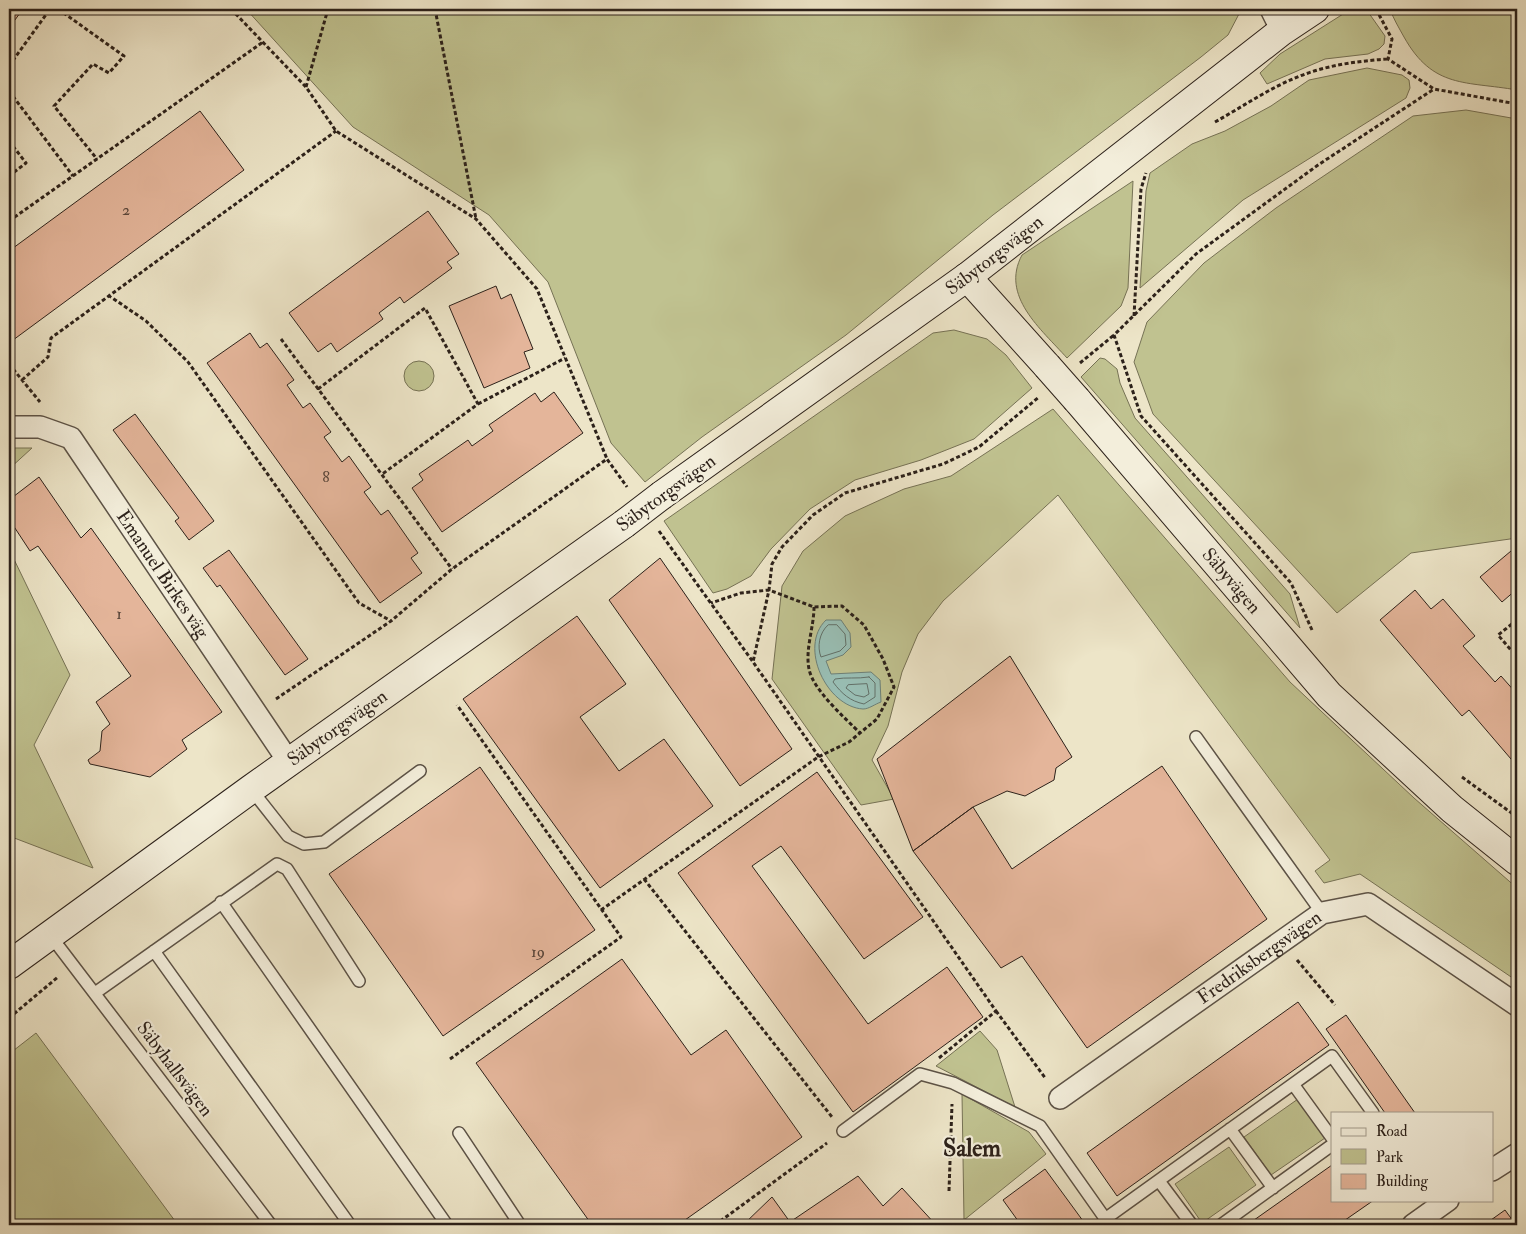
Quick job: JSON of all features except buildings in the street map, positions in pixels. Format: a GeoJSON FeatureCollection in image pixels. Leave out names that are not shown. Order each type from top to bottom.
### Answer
{"type":"FeatureCollection","features":[{"type":"Feature","properties":{"kind":"street","name":"Säbytorgsvägen"},"geometry":{"type":"LineString","coordinates":[[13,955],[50,935],[967,277],[1277,20],[1315,9]]}},
{"type":"Feature","properties":{"kind":"street","name":"Säbyvägen"},"geometry":{"type":"LineString","coordinates":[[967,277],[1046,378],[1077,400],[1329,695],[1452,809],[1517,861]]}},
{"type":"Feature","properties":{"kind":"street","name":"Emanuel Birkes väg"},"geometry":{"type":"LineString","coordinates":[[9,427],[40,427],[70,438],[289,762]]}},
{"type":"Feature","properties":{"kind":"street","name":"Fredriksbergsvägen"},"geometry":{"type":"LineString","coordinates":[[1060,1098],[1322,913],[1368,904],[1517,1005]]}},
{"type":"Feature","properties":{"kind":"street"},"geometry":{"type":"LineString","coordinates":[[1494,1169],[1517,1154]]}},
{"type":"Feature","properties":{"kind":"street"},"geometry":{"type":"LineString","coordinates":[[1414,1225],[1445,1202]]}},
{"type":"Feature","properties":{"kind":"lane"},"geometry":{"type":"LineString","coordinates":[[1196,737],[1322,913]]}},
{"type":"Feature","properties":{"kind":"lane"},"geometry":{"type":"LineString","coordinates":[[251,789],[288,836],[304,844],[324,842],[420,771]]}},
{"type":"Feature","properties":{"kind":"lane"},"geometry":{"type":"LineString","coordinates":[[95,993],[272,865],[277,864],[287,869],[359,982]]}},
{"type":"Feature","properties":{"kind":"lane"},"geometry":{"type":"LineString","coordinates":[[221,902],[447,1225]]}},
{"type":"Feature","properties":{"kind":"lane","name":"Säbyhallsvägen"},"geometry":{"type":"LineString","coordinates":[[50,935],[74,964],[271,1225]]}},
{"type":"Feature","properties":{"kind":"lane"},"geometry":{"type":"LineString","coordinates":[[154,951],[350,1225]]}},
{"type":"Feature","properties":{"kind":"lane"},"geometry":{"type":"LineString","coordinates":[[844,1132],[920,1074],[952,1083],[1040,1126],[1107,1222],[1159,1181],[1332,1056],[1372,1112]]}},
{"type":"Feature","properties":{"kind":"lane"},"geometry":{"type":"LineString","coordinates":[[1293,1084],[1331,1137]]}},
{"type":"Feature","properties":{"kind":"lane"},"geometry":{"type":"LineString","coordinates":[[1230,1129],[1273,1188]]}},
{"type":"Feature","properties":{"kind":"lane"},"geometry":{"type":"LineString","coordinates":[[459,1133],[520,1225]]}},
{"type":"Feature","properties":{"kind":"lane"},"geometry":{"type":"LineString","coordinates":[[1221,1225],[1331,1146]]}},
{"type":"Feature","properties":{"kind":"lane"},"geometry":{"type":"LineString","coordinates":[[1159,1181],[1192,1225]]}},
{"type":"Feature","properties":{"kind":"path"},"geometry":{"type":"LineString","coordinates":[[9,66],[50,9]]}},
{"type":"Feature","properties":{"kind":"path"},"geometry":{"type":"LineString","coordinates":[[58,9],[124,56],[109,72],[93,64],[54,106],[97,159]]}},
{"type":"Feature","properties":{"kind":"path"},"geometry":{"type":"LineString","coordinates":[[231,9],[306,87],[336,131],[476,219],[537,289],[607,459]]}},
{"type":"Feature","properties":{"kind":"path"},"geometry":{"type":"LineString","coordinates":[[306,87],[328,9]]}},
{"type":"Feature","properties":{"kind":"path"},"geometry":{"type":"LineString","coordinates":[[435,9],[476,219]]}},
{"type":"Feature","properties":{"kind":"path"},"geometry":{"type":"LineString","coordinates":[[1376,9],[1392,39],[1388,59]]}},
{"type":"Feature","properties":{"kind":"path"},"geometry":{"type":"LineString","coordinates":[[9,221],[263,42]]}},
{"type":"Feature","properties":{"kind":"path"},"geometry":{"type":"LineString","coordinates":[[1208,125],[1299,76],[1325,68],[1388,59],[1434,89],[1517,104]]}},
{"type":"Feature","properties":{"kind":"path"},"geometry":{"type":"LineString","coordinates":[[1076,366],[1114,335],[1196,254],[1318,165],[1434,89]]}},
{"type":"Feature","properties":{"kind":"path"},"geometry":{"type":"LineString","coordinates":[[9,91],[73,176]]}},
{"type":"Feature","properties":{"kind":"path"},"geometry":{"type":"LineString","coordinates":[[22,380],[48,357],[51,338],[336,131]]}},
{"type":"Feature","properties":{"kind":"path"},"geometry":{"type":"LineString","coordinates":[[9,141],[26,163],[9,176]]}},
{"type":"Feature","properties":{"kind":"path"},"geometry":{"type":"LineString","coordinates":[[1134,316],[1141,189],[1148,169]]}},
{"type":"Feature","properties":{"kind":"path"},"geometry":{"type":"LineString","coordinates":[[108,295],[146,321],[188,362],[359,603],[391,621]]}},
{"type":"Feature","properties":{"kind":"path"},"geometry":{"type":"LineString","coordinates":[[318,389],[425,308],[478,404]]}},
{"type":"Feature","properties":{"kind":"path"},"geometry":{"type":"LineString","coordinates":[[1114,335],[1141,416],[1291,582],[1315,636]]}},
{"type":"Feature","properties":{"kind":"path"},"geometry":{"type":"LineString","coordinates":[[281,339],[452,569]]}},
{"type":"Feature","properties":{"kind":"path"},"geometry":{"type":"LineString","coordinates":[[381,474],[478,404],[565,358]]}},
{"type":"Feature","properties":{"kind":"path"},"geometry":{"type":"LineString","coordinates":[[1046,378],[979,447],[943,464],[846,494],[813,515],[782,547],[772,564],[769,590],[753,662],[996,1011],[1060,1098]]}},
{"type":"Feature","properties":{"kind":"path"},"geometry":{"type":"LineString","coordinates":[[601,910],[818,757],[849,742],[877,719],[894,687],[883,659],[864,624],[842,606],[814,607],[769,590],[741,593],[711,603]]}},
{"type":"Feature","properties":{"kind":"path"},"geometry":{"type":"LineString","coordinates":[[814,607],[814,623],[809,646],[809,670],[824,694],[860,732]]}},
{"type":"Feature","properties":{"kind":"path"},"geometry":{"type":"LineString","coordinates":[[1517,620],[1498,635],[1517,657]]}},
{"type":"Feature","properties":{"kind":"path"},"geometry":{"type":"LineString","coordinates":[[450,1060],[621,937],[457,705]]}},
{"type":"Feature","properties":{"kind":"path"},"geometry":{"type":"LineString","coordinates":[[1461,777],[1517,817]]}},
{"type":"Feature","properties":{"kind":"path"},"geometry":{"type":"LineString","coordinates":[[644,879],[844,1132],[715,1225]]}},
{"type":"Feature","properties":{"kind":"path"},"geometry":{"type":"LineString","coordinates":[[1282,942],[1335,1005]]}},
{"type":"Feature","properties":{"kind":"path"},"geometry":{"type":"LineString","coordinates":[[9,1018],[74,964]]}},
{"type":"Feature","properties":{"kind":"path"},"geometry":{"type":"LineString","coordinates":[[920,1074],[996,1011]]}},
{"type":"Feature","properties":{"kind":"path"},"geometry":{"type":"LineString","coordinates":[[949,1191],[952,1083]]}},
{"type":"Feature","properties":{"kind":"green space"},"geometry":{"type":"Polygon","coordinates":[[[246,9],[1239,9],[1240,12],[1228,35],[1201,57],[993,215],[846,335],[702,437],[645,482],[611,443],[548,282],[489,215],[353,127],[246,9]]]}},
{"type":"Feature","properties":{"kind":"green space"},"geometry":{"type":"Polygon","coordinates":[[[1351,9],[1366,9],[1385,36],[1384,44],[1379,49],[1368,54],[1325,59],[1267,84],[1260,73],[1280,54],[1351,9]]]}},
{"type":"Feature","properties":{"kind":"green space"},"geometry":{"type":"Polygon","coordinates":[[[1390,9],[1517,9],[1517,90],[1466,83],[1452,80],[1439,74],[1427,66],[1415,54],[1390,9]]]}},
{"type":"Feature","properties":{"kind":"green space"},"geometry":{"type":"Polygon","coordinates":[[[1367,68],[1402,75],[1409,80],[1410,88],[1406,98],[1243,200],[1140,288],[1146,191],[1150,173],[1192,144],[1225,131],[1271,106],[1309,80],[1367,68]]]}},
{"type":"Feature","properties":{"kind":"green space"},"geometry":{"type":"Polygon","coordinates":[[[1466,110],[1517,119],[1517,538],[1411,553],[1337,613],[1153,414],[1134,362],[1147,322],[1204,263],[1276,208],[1413,116],[1466,110]]]}},
{"type":"Feature","properties":{"kind":"green space"},"geometry":{"type":"Polygon","coordinates":[[[1133,181],[1128,288],[1121,306],[1067,358],[1026,311],[1020,298],[1016,284],[1017,270],[1022,255],[1133,181]]]}},
{"type":"Feature","properties":{"kind":"green space"},"geometry":{"type":"Polygon","coordinates":[[[954,330],[987,339],[1006,355],[1032,388],[974,439],[921,460],[855,480],[810,509],[771,549],[751,576],[727,589],[713,593],[664,521],[933,333],[954,330]]]}},
{"type":"Feature","properties":{"kind":"green space"},"geometry":{"type":"Polygon","coordinates":[[[1100,358],[1105,359],[1117,369],[1120,383],[1135,418],[1290,594],[1300,628],[1081,377],[1100,358]]]}},
{"type":"Feature","properties":{"kind":"green space"},"geometry":{"type":"Polygon","coordinates":[[[419,361],[430,365],[434,376],[430,387],[419,391],[408,387],[404,376],[408,365],[419,361]]]}},
{"type":"Feature","properties":{"kind":"green space"},"geometry":{"type":"Polygon","coordinates":[[[1053,409],[1290,682],[1414,798],[1517,888],[1517,981],[1360,874],[1324,883],[1315,871],[1330,860],[1058,495],[943,601],[918,634],[902,672],[888,726],[872,760],[894,799],[861,805],[772,679],[782,586],[803,551],[845,516],[904,489],[951,476],[1053,409]]]}},
{"type":"Feature","properties":{"kind":"green space"},"geometry":{"type":"Polygon","coordinates":[[[9,448],[32,448],[9,469],[9,448]]]}},
{"type":"Feature","properties":{"kind":"green space"},"geometry":{"type":"Polygon","coordinates":[[[9,549],[70,675],[34,745],[93,868],[9,836],[9,549]]]}},
{"type":"Feature","properties":{"kind":"green space"},"geometry":{"type":"Polygon","coordinates":[[[980,1031],[997,1050],[1015,1107],[936,1066],[980,1031]]]}},
{"type":"Feature","properties":{"kind":"green space"},"geometry":{"type":"Polygon","coordinates":[[[36,1033],[178,1225],[9,1225],[9,1054],[36,1033]]]}},
{"type":"Feature","properties":{"kind":"green space"},"geometry":{"type":"Polygon","coordinates":[[[962,1094],[1029,1132],[1046,1154],[964,1220],[962,1094]]]}},
{"type":"Feature","properties":{"kind":"green space"},"geometry":{"type":"Polygon","coordinates":[[[1298,1099],[1325,1138],[1271,1175],[1244,1137],[1298,1099]]]}},
{"type":"Feature","properties":{"kind":"green space"},"geometry":{"type":"Polygon","coordinates":[[[1229,1147],[1256,1185],[1202,1223],[1175,1184],[1229,1147]]]}},
{"type":"Feature","properties":{"kind":"water"},"geometry":{"type":"Polygon","coordinates":[[[826,620],[841,620],[850,633],[851,647],[843,655],[826,661],[831,674],[871,672],[880,680],[881,702],[865,709],[850,706],[838,698],[828,687],[820,674],[815,645],[818,631],[826,620]]]}},
{"type":"Feature","properties":{"kind":"district","name":"Salem"},"geometry":{"type":"Point","coordinates":[972,1148]}}]}
